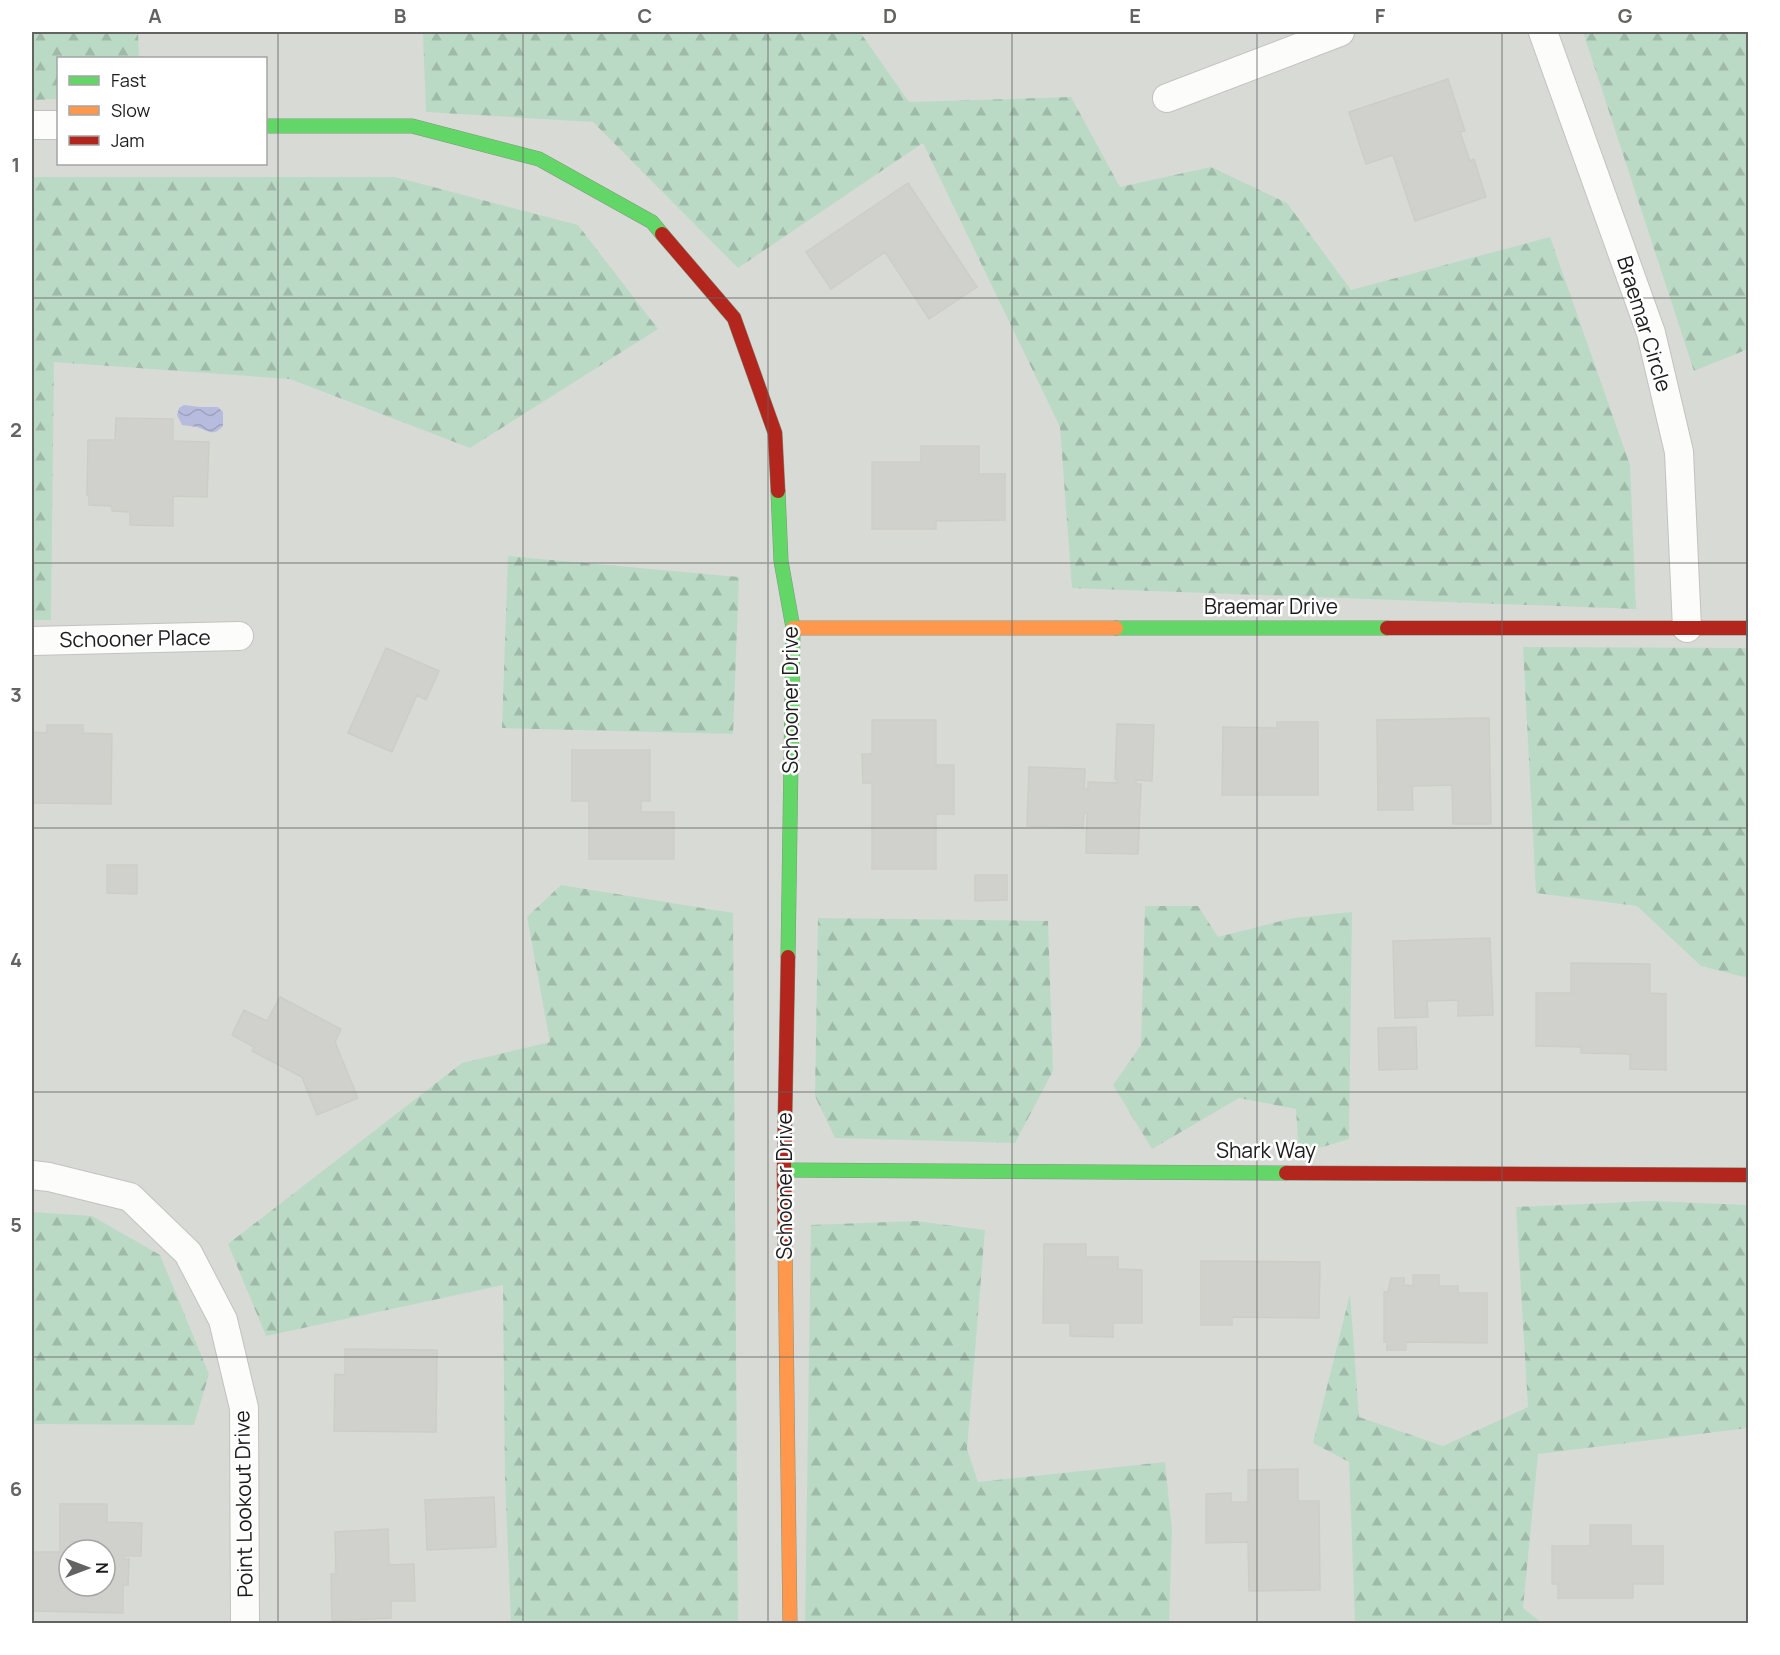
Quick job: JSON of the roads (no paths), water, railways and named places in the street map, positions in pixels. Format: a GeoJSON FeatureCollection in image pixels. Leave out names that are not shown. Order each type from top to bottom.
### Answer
{"type":"FeatureCollection","features":[{"type":"Feature","properties":{"kind":"street"},"geometry":{"type":"LineString","coordinates":[[1167,98],[1340,32]]}},
{"type":"Feature","properties":{"kind":"street","name":"Braemar Circle"},"geometry":{"type":"LineString","coordinates":[[1544,32],[1651,333],[1679,452],[1688,628]]}},
{"type":"Feature","properties":{"kind":"street"},"geometry":{"type":"LineString","coordinates":[[32,125],[57,125]]}},
{"type":"Feature","properties":{"kind":"street","name":"Schooner Drive"},"geometry":{"type":"LineString","coordinates":[[267,126],[412,126],[539,159],[652,222],[734,318],[776,433],[781,561],[793,628],[784,1170],[790,1623]]}},
{"type":"Feature","properties":{"kind":"street","name":"Braemar Drive"},"geometry":{"type":"LineString","coordinates":[[793,628],[1749,628]]}},
{"type":"Feature","properties":{"kind":"street","name":"Schooner Place"},"geometry":{"type":"LineString","coordinates":[[32,641],[239,636]]}},
{"type":"Feature","properties":{"kind":"street","name":"Shark Way"},"geometry":{"type":"LineString","coordinates":[[784,1170],[1749,1175]]}},
{"type":"Feature","properties":{"kind":"street","name":"Point Lookout Drive"},"geometry":{"type":"LineString","coordinates":[[32,1175],[50,1177],[130,1197],[188,1253],[223,1320],[244,1407],[245,1623]]}},
{"type":"Feature","properties":{"kind":"water"},"geometry":{"type":"Polygon","coordinates":[[[184,405],[218,407],[223,412],[223,426],[214,432],[182,425],[177,415],[179,408],[184,405]]]}}]}
